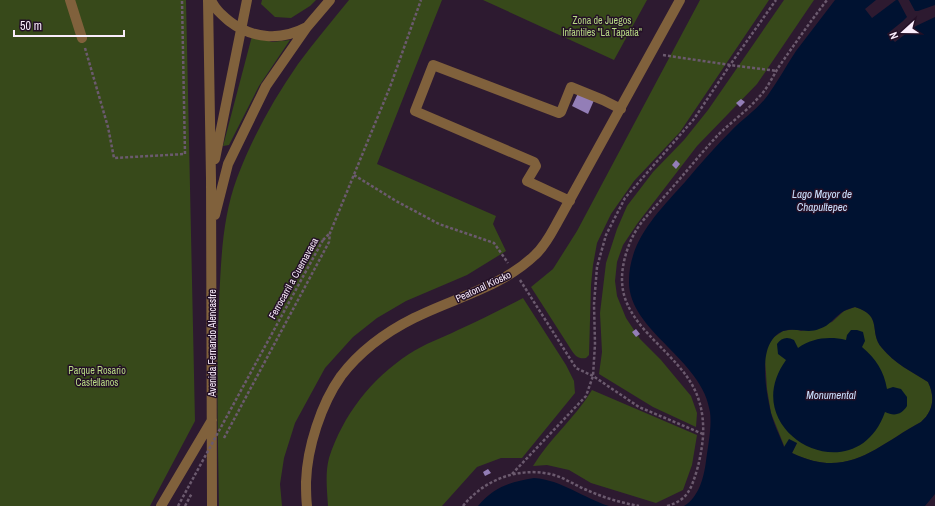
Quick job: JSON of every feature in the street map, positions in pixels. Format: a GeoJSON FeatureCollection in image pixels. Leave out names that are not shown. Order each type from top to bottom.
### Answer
{"type":"FeatureCollection","features":[{"type":"Feature","properties":{"kind":"street"},"geometry":{"type":"LineString","coordinates":[[70,0],[82,38]]}},
{"type":"Feature","properties":{"kind":"street"},"geometry":{"type":"LineString","coordinates":[[209,0],[221,15],[241,29],[258,35],[277,37],[298,32],[307,27]]}},
{"type":"Feature","properties":{"kind":"street","name":"Avenida Fernando Alencastre"},"geometry":{"type":"LineString","coordinates":[[209,0],[212,506]]}},
{"type":"Feature","properties":{"kind":"street","name":"Avenida Fernando Alencastre"},"geometry":{"type":"LineString","coordinates":[[211,179],[247,0]]}},
{"type":"Feature","properties":{"kind":"street"},"geometry":{"type":"LineString","coordinates":[[211,233],[228,164],[266,86],[307,27],[330,0]]}},
{"type":"Feature","properties":{"kind":"street","name":"Peatonal Kiosko"},"geometry":{"type":"LineString","coordinates":[[307,506],[306,481],[314,435],[322,411],[341,376],[368,348],[401,325],[495,282],[514,272],[536,255],[547,241],[570,201],[680,0]]}},
{"type":"Feature","properties":{"kind":"street"},"geometry":{"type":"LineString","coordinates":[[570,201],[526,181],[536,166],[534,162],[415,111],[433,65],[559,113],[562,112],[571,87],[621,109]]}},
{"type":"Feature","properties":{"kind":"street"},"geometry":{"type":"LineString","coordinates":[[161,506],[212,420]]}},
{"type":"Feature","properties":{"kind":"path"},"geometry":{"type":"LineString","coordinates":[[82,38],[108,127],[114,158],[185,154],[182,0]]}},
{"type":"Feature","properties":{"kind":"path"},"geometry":{"type":"LineString","coordinates":[[330,233],[390,86],[421,0]]}},
{"type":"Feature","properties":{"kind":"path"},"geometry":{"type":"LineString","coordinates":[[512,474],[586,396],[593,376],[595,344],[594,304],[597,267],[606,235],[625,198],[694,119],[776,0]]}},
{"type":"Feature","properties":{"kind":"path"},"geometry":{"type":"LineString","coordinates":[[667,506],[682,500],[689,493],[700,461],[703,434],[702,408],[697,394],[679,367],[638,321],[629,308],[623,294],[622,279],[624,262],[637,230],[649,214],[718,135],[760,97],[809,23],[827,0]]}},
{"type":"Feature","properties":{"kind":"path"},"geometry":{"type":"LineString","coordinates":[[652,51],[667,56],[777,71]]}},
{"type":"Feature","properties":{"kind":"path"},"geometry":{"type":"LineString","coordinates":[[354,175],[396,201],[439,224],[494,243],[576,368],[593,376],[639,407],[703,434]]}},
{"type":"Feature","properties":{"kind":"path","name":"Ferrocarril a Cuernavaca"},"geometry":{"type":"LineString","coordinates":[[178,506],[323,240],[330,233]]}},
{"type":"Feature","properties":{"kind":"path","name":"Ferrocarril a Cuernavaca"},"geometry":{"type":"LineString","coordinates":[[222,442],[329,242],[330,233]]}},
{"type":"Feature","properties":{"kind":"path"},"geometry":{"type":"LineString","coordinates":[[464,506],[478,490],[497,479],[512,474],[534,472],[551,474],[601,496],[639,506]]}},
{"type":"Feature","properties":{"kind":"path"},"geometry":{"type":"LineString","coordinates":[[185,506],[192,493]]}},
{"type":"Feature","properties":{"kind":"green space","name":"Parque Rosario Castellanos"},"geometry":{"type":"Polygon","coordinates":[[[0,0],[186,0],[195,421],[150,506],[0,506],[0,0]]]}},
{"type":"Feature","properties":{"kind":"green space"},"geometry":{"type":"Polygon","coordinates":[[[262,0],[316,0],[310,6],[291,18],[275,17],[261,4],[262,0]]]}},
{"type":"Feature","properties":{"kind":"green space"},"geometry":{"type":"Polygon","coordinates":[[[349,0],[442,0],[377,164],[496,216],[493,224],[506,251],[467,275],[406,301],[377,318],[353,337],[325,368],[295,423],[284,458],[280,484],[282,506],[219,506],[217,379],[219,304],[223,240],[232,193],[249,148],[280,91],[304,56],[349,0]]]}},
{"type":"Feature","properties":{"kind":"green space","name":"Zona de Juegos Infantiles \"La Tapatía\""},"geometry":{"type":"Polygon","coordinates":[[[483,0],[647,0],[614,60],[483,0]]]}},
{"type":"Feature","properties":{"kind":"green space"},"geometry":{"type":"Polygon","coordinates":[[[700,0],[769,0],[680,132],[634,181],[611,214],[597,243],[593,265],[589,355],[586,358],[580,358],[572,351],[531,287],[553,269],[577,231],[700,0]]]}},
{"type":"Feature","properties":{"kind":"green space"},"geometry":{"type":"Polygon","coordinates":[[[784,0],[814,0],[757,84],[697,146],[637,224],[623,245],[617,262],[615,281],[617,296],[626,318],[640,339],[661,360],[691,396],[697,413],[696,427],[653,407],[599,374],[602,352],[600,313],[606,263],[617,229],[627,206],[653,172],[684,140],[708,110],[784,0]]]}},
{"type":"Feature","properties":{"kind":"green space"},"geometry":{"type":"Polygon","coordinates":[[[252,36],[272,42],[290,40],[259,86],[229,145],[223,146],[252,36]]]}},
{"type":"Feature","properties":{"kind":"green space"},"geometry":{"type":"Polygon","coordinates":[[[523,298],[566,365],[574,381],[575,393],[522,458],[501,458],[477,467],[442,506],[328,506],[328,464],[335,442],[350,413],[360,399],[382,375],[415,350],[523,298]]]}},
{"type":"Feature","properties":{"kind":"green space","name":"Monumental"},"geometry":{"type":"Polygon","coordinates":[[[855,307],[864,311],[873,320],[876,336],[882,348],[904,367],[928,382],[932,393],[932,403],[929,413],[921,422],[875,450],[845,462],[829,463],[812,460],[792,453],[797,443],[785,448],[771,413],[767,389],[765,358],[767,347],[774,337],[783,331],[795,329],[801,331],[832,322],[844,311],[855,307]]]}},
{"type":"Feature","properties":{"kind":"green space"},"geometry":{"type":"Polygon","coordinates":[[[592,390],[697,435],[692,465],[683,490],[656,503],[591,483],[569,470],[547,465],[533,466],[539,456],[578,410],[592,390]]]}},
{"type":"Feature","properties":{"kind":"water","name":"Lago Mayor de Chapultepec"},"geometry":{"type":"Polygon","coordinates":[[[835,0],[935,0],[935,494],[925,506],[684,506],[697,492],[702,480],[710,436],[710,412],[704,393],[694,376],[652,330],[640,315],[632,299],[629,281],[630,266],[634,252],[647,227],[665,204],[720,142],[764,100],[796,51],[835,0]],[[855,307],[847,310],[823,328],[815,330],[783,331],[775,337],[769,345],[766,356],[765,380],[769,404],[774,422],[784,447],[789,439],[797,443],[792,453],[812,460],[829,463],[845,462],[875,450],[921,422],[929,413],[932,403],[932,393],[928,382],[904,367],[882,348],[876,336],[873,320],[864,311],[855,307]]]}},
{"type":"Feature","properties":{"kind":"water","name":"Monumental"},"geometry":{"type":"Polygon","coordinates":[[[851,330],[863,332],[865,341],[862,347],[879,366],[887,389],[893,387],[901,389],[907,397],[907,406],[898,414],[885,412],[870,437],[850,450],[827,452],[805,445],[787,431],[775,410],[774,386],[786,360],[778,354],[777,344],[780,340],[787,338],[794,340],[798,348],[809,342],[827,338],[846,340],[847,335],[851,330]]]}},
{"type":"Feature","properties":{"kind":"water"},"geometry":{"type":"Polygon","coordinates":[[[534,478],[554,482],[599,503],[609,506],[478,506],[490,494],[503,486],[517,481],[534,478]]]}},
{"type":"Feature","properties":{"kind":"pier"},"geometry":{"type":"Polygon","coordinates":[[[876,0],[896,0],[872,18],[865,9],[876,0]]]}},
{"type":"Feature","properties":{"kind":"pier"},"geometry":{"type":"Polygon","coordinates":[[[898,0],[909,0],[915,11],[935,5],[935,17],[916,26],[895,42],[887,34],[907,17],[898,0]]]}},
{"type":"Feature","properties":{"kind":"building"},"geometry":{"type":"Polygon","coordinates":[[[579,91],[595,98],[588,114],[572,106],[579,91]]]}},
{"type":"Feature","properties":{"kind":"building"},"geometry":{"type":"Polygon","coordinates":[[[741,99],[745,102],[740,107],[736,103],[741,99]]]}},
{"type":"Feature","properties":{"kind":"building"},"geometry":{"type":"Polygon","coordinates":[[[676,160],[680,164],[676,169],[672,165],[676,160]]]}},
{"type":"Feature","properties":{"kind":"building"},"geometry":{"type":"Polygon","coordinates":[[[636,329],[640,334],[636,337],[632,332],[636,329]]]}},
{"type":"Feature","properties":{"kind":"building"},"geometry":{"type":"Polygon","coordinates":[[[488,469],[491,473],[485,476],[483,472],[488,469]]]}}]}
